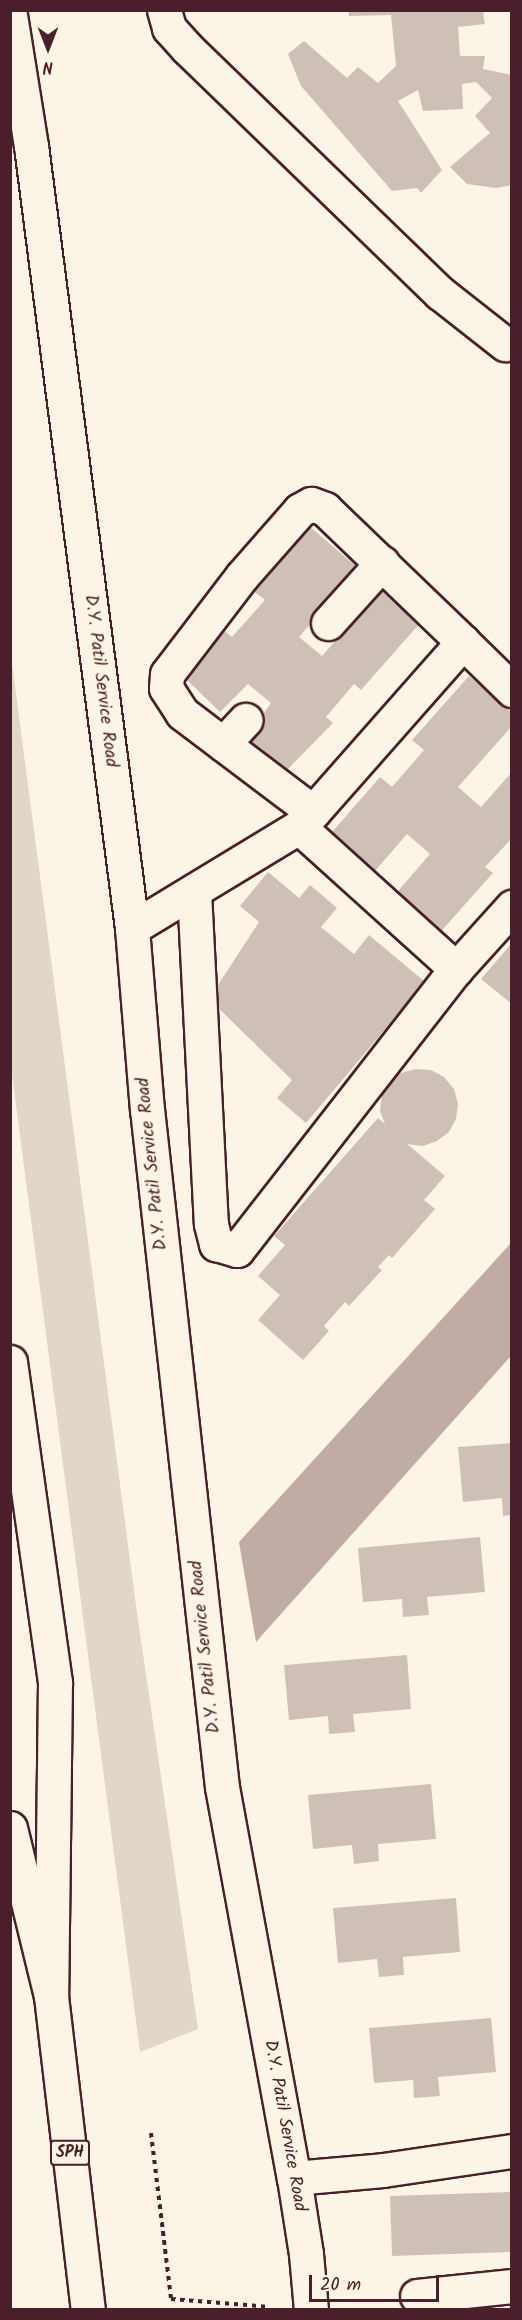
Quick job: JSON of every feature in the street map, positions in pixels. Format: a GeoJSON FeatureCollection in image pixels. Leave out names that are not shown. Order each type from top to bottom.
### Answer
{"type":"FeatureCollection","features":[{"type":"Feature","properties":{"kind":"main road"},"geometry":{"type":"LineString","coordinates":[[164,10],[170,28],[187,48],[440,294],[505,344]]}},
{"type":"Feature","properties":{"kind":"main road","name":"D.Y. Patil Service Road"},"geometry":{"type":"LineString","coordinates":[[10,15],[32,146],[132,928],[147,1109],[222,1787],[294,2178],[306,2254],[311,2310]]}},
{"type":"Feature","properties":{"kind":"main road"},"geometry":{"type":"LineString","coordinates":[[456,969],[306,819],[223,744],[182,713],[166,688],[167,674],[242,576],[300,510],[312,504],[325,509],[512,690]]}},
{"type":"Feature","properties":{"kind":"main road"},"geometry":{"type":"LineString","coordinates":[[328,623],[382,563]]}},
{"type":"Feature","properties":{"kind":"main road"},"geometry":{"type":"LineString","coordinates":[[132,928],[306,819],[463,642]]}},
{"type":"Feature","properties":{"kind":"main road"},"geometry":{"type":"LineString","coordinates":[[223,744],[245,720]]}},
{"type":"Feature","properties":{"kind":"main road"},"geometry":{"type":"LineString","coordinates":[[194,891],[211,1224],[216,1244],[237,1250],[456,969],[512,907]]}},
{"type":"Feature","properties":{"kind":"main road"},"geometry":{"type":"LineString","coordinates":[[10,1362],[55,1682],[51,1996]]}},
{"type":"Feature","properties":{"kind":"main road","name":"SPH"},"geometry":{"type":"LineString","coordinates":[[10,1828],[51,1996],[88,2310]]}},
{"type":"Feature","properties":{"kind":"main road"},"geometry":{"type":"LineString","coordinates":[[294,2178],[383,2170],[512,2151]]}},
{"type":"Feature","properties":{"kind":"main road"},"geometry":{"type":"LineString","coordinates":[[417,2296],[512,2286]]}},
{"type":"Feature","properties":{"kind":"path"},"geometry":{"type":"LineString","coordinates":[[152,2133],[171,2299],[275,2307]]}},
{"type":"Feature","properties":{"kind":"shaded area"},"geometry":{"type":"Polygon","coordinates":[[[10,648],[136,1606],[198,2029],[140,2052],[11,1067],[10,648]]]}},
{"type":"Feature","properties":{"kind":"shaded area"},"geometry":{"type":"Polygon","coordinates":[[[511,1243],[511,1356],[256,1642],[239,1542],[511,1243]]]}},
{"type":"Feature","properties":{"kind":"building"},"geometry":{"type":"Polygon","coordinates":[[[348,10],[491,10],[483,13],[485,24],[458,27],[460,56],[485,56],[483,69],[512,75],[512,185],[496,188],[467,184],[450,167],[490,133],[475,116],[492,98],[476,82],[462,84],[463,109],[423,111],[418,90],[398,101],[442,170],[421,193],[417,188],[392,191],[301,86],[288,54],[304,41],[347,78],[358,67],[378,83],[396,66],[391,15],[349,16],[348,10]]]}},
{"type":"Feature","properties":{"kind":"building"},"geometry":{"type":"Polygon","coordinates":[[[309,526],[358,568],[299,637],[322,656],[382,588],[421,622],[361,690],[354,684],[326,717],[333,723],[283,774],[244,740],[271,703],[248,684],[220,712],[185,678],[220,627],[232,637],[265,600],[252,590],[309,526]]]}},
{"type":"Feature","properties":{"kind":"building"},"geometry":{"type":"Polygon","coordinates":[[[469,676],[512,713],[512,726],[458,787],[481,807],[512,772],[512,838],[485,867],[493,873],[436,937],[392,898],[430,854],[407,834],[368,879],[325,840],[380,777],[392,787],[424,750],[412,740],[469,676]]]}},
{"type":"Feature","properties":{"kind":"building"},"geometry":{"type":"Polygon","coordinates":[[[268,872],[299,898],[310,885],[337,908],[321,927],[354,954],[369,935],[425,982],[306,1123],[277,1098],[292,1080],[209,999],[259,922],[240,906],[268,872]]]}},
{"type":"Feature","properties":{"kind":"building"},"geometry":{"type":"Polygon","coordinates":[[[512,943],[512,1004],[481,979],[512,943]]]}},
{"type":"Feature","properties":{"kind":"building"},"geometry":{"type":"Polygon","coordinates":[[[416,1069],[431,1070],[444,1077],[454,1089],[458,1104],[456,1119],[449,1132],[437,1141],[423,1146],[407,1144],[445,1176],[424,1200],[435,1209],[392,1258],[389,1255],[378,1267],[382,1270],[349,1306],[345,1302],[324,1326],[329,1331],[303,1360],[258,1320],[280,1295],[258,1276],[285,1245],[274,1236],[378,1118],[385,1124],[380,1111],[382,1096],[389,1083],[401,1073],[416,1069]]]}},
{"type":"Feature","properties":{"kind":"building"},"geometry":{"type":"Polygon","coordinates":[[[512,1443],[512,1515],[503,1516],[502,1498],[463,1502],[458,1447],[512,1443]]]}},
{"type":"Feature","properties":{"kind":"building"},"geometry":{"type":"Polygon","coordinates":[[[480,1537],[485,1592],[427,1597],[429,1615],[403,1617],[402,1599],[363,1602],[358,1548],[480,1537]]]}},
{"type":"Feature","properties":{"kind":"building"},"geometry":{"type":"Polygon","coordinates":[[[407,1655],[411,1709],[353,1714],[355,1732],[329,1734],[328,1716],[289,1720],[284,1665],[407,1655]]]}},
{"type":"Feature","properties":{"kind":"building"},"geometry":{"type":"Polygon","coordinates":[[[431,1784],[436,1839],[378,1844],[379,1861],[354,1864],[352,1845],[313,1849],[308,1795],[431,1784]]]}},
{"type":"Feature","properties":{"kind":"building"},"geometry":{"type":"Polygon","coordinates":[[[456,1898],[460,1952],[403,1957],[404,1975],[379,1977],[377,1959],[338,1963],[333,1908],[456,1898]]]}},
{"type":"Feature","properties":{"kind":"building"},"geometry":{"type":"Polygon","coordinates":[[[491,2018],[496,2072],[438,2077],[440,2096],[414,2098],[413,2080],[374,2083],[369,2028],[491,2018]]]}},
{"type":"Feature","properties":{"kind":"building"},"geometry":{"type":"Polygon","coordinates":[[[512,2192],[512,2252],[392,2256],[390,2196],[512,2192]]]}}]}
